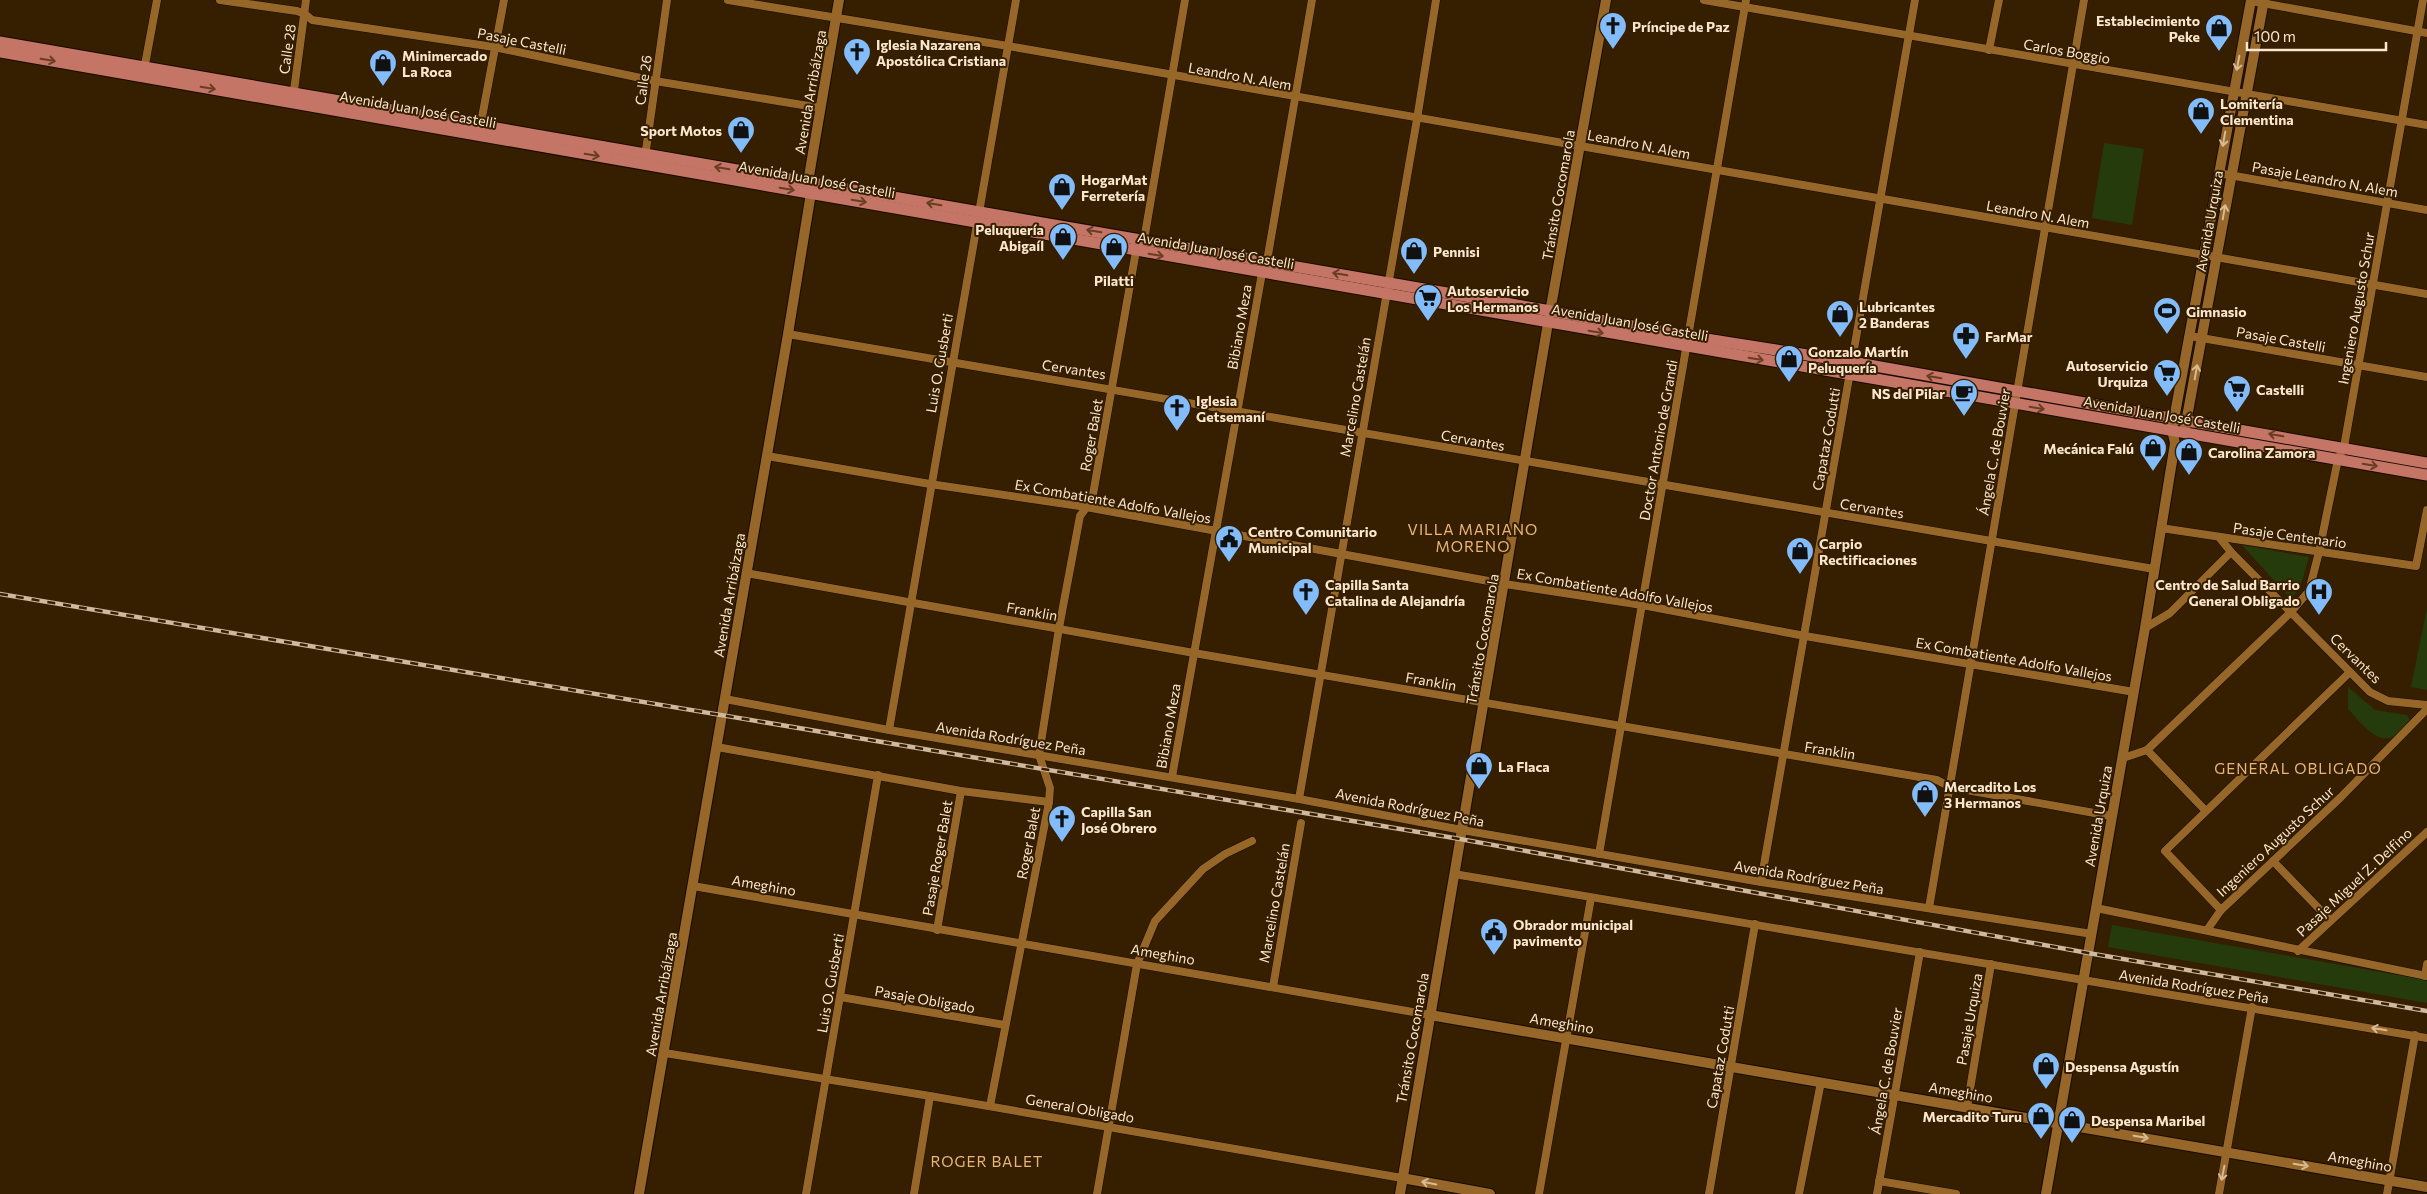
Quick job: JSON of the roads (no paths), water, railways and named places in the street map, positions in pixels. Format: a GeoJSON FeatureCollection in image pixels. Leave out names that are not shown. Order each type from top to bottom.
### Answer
{"type":"FeatureCollection","features":[{"type":"Feature","properties":{"kind":"main road","name":"Avenida Juan José Castelli"},"geometry":{"type":"LineString","coordinates":[[0,42],[144,72]]}},
{"type":"Feature","properties":{"kind":"main road","name":"Avenida Juan José Castelli"},"geometry":{"type":"LineString","coordinates":[[0,52],[144,72],[809,188],[977,216],[1144,240],[1388,282],[1551,311],[1687,342],[1850,375],[2427,475]]}},
{"type":"Feature","properties":{"kind":"main road","name":"Avenida Juan José Castelli"},"geometry":{"type":"LineString","coordinates":[[977,216],[1136,251],[1548,323],[1852,362],[2427,463]]}},
{"type":"Feature","properties":{"kind":"street"},"geometry":{"type":"LineString","coordinates":[[144,72],[157,0]]}},
{"type":"Feature","properties":{"kind":"street","name":"Pasaje Castelli"},"geometry":{"type":"LineString","coordinates":[[220,0],[305,14],[312,20],[331,24],[494,47],[656,81],[821,108]]}},
{"type":"Feature","properties":{"kind":"street","name":"Calle 28"},"geometry":{"type":"LineString","coordinates":[[293,97],[306,0]]}},
{"type":"Feature","properties":{"kind":"street"},"geometry":{"type":"LineString","coordinates":[[479,131],[504,0]]}},
{"type":"Feature","properties":{"kind":"street","name":"Calle 26"},"geometry":{"type":"LineString","coordinates":[[644,159],[667,0]]}},
{"type":"Feature","properties":{"kind":"street","name":"Leandro N. Alem"},"geometry":{"type":"LineString","coordinates":[[728,0],[1008,46],[1880,200],[2205,255],[2216,259],[2427,294]]}},
{"type":"Feature","properties":{"kind":"street","name":"Avenida Arribálzaga"},"geometry":{"type":"LineString","coordinates":[[639,1194],[665,1053],[788,334],[839,0]]}},
{"type":"Feature","properties":{"kind":"street","name":"Luis O. Gusberti"},"geometry":{"type":"LineString","coordinates":[[889,730],[930,484],[1016,0]]}},
{"type":"Feature","properties":{"kind":"street","name":"Roger Balet"},"geometry":{"type":"LineString","coordinates":[[990,1106],[1049,802],[1050,788],[1039,755],[1059,628],[1080,516],[1092,500],[1136,251],[1144,240],[1185,0]]}},
{"type":"Feature","properties":{"kind":"street","name":"Bibiano Meza"},"geometry":{"type":"LineString","coordinates":[[1172,777],[1262,273],[1267,261],[1312,0]]}},
{"type":"Feature","properties":{"kind":"street","name":"Marcelino Castelán"},"geometry":{"type":"LineString","coordinates":[[1298,799],[1417,119],[1436,0]]}},
{"type":"Feature","properties":{"kind":"street","name":"Tránsito Cocomarola"},"geometry":{"type":"LineString","coordinates":[[1400,1194],[1526,462],[1548,323],[1606,0]]}},
{"type":"Feature","properties":{"kind":"street","name":"Carlos Boggio"},"geometry":{"type":"LineString","coordinates":[[1704,0],[1746,3],[1909,37],[2427,125]]}},
{"type":"Feature","properties":{"kind":"street","name":"Capataz Codutti"},"geometry":{"type":"LineString","coordinates":[[1761,882],[1915,0]]}},
{"type":"Feature","properties":{"kind":"street"},"geometry":{"type":"LineString","coordinates":[[1989,50],[1999,0]]}},
{"type":"Feature","properties":{"kind":"street","name":"Ángela C. de Bouvier"},"geometry":{"type":"LineString","coordinates":[[1929,908],[2084,0]]}},
{"type":"Feature","properties":{"kind":"street","name":"Ingeniero Augusto Schur"},"geometry":{"type":"LineString","coordinates":[[2147,750],[2291,612],[2309,591],[2338,459],[2344,447],[2423,0]]}},
{"type":"Feature","properties":{"kind":"street"},"geometry":{"type":"LineString","coordinates":[[2251,1],[2264,1],[2427,33]]}},
{"type":"Feature","properties":{"kind":"street","name":"Avenida Urquiza"},"geometry":{"type":"LineString","coordinates":[[2046,1194],[2145,628],[2175,443],[2172,430],[2251,1]]}},
{"type":"Feature","properties":{"kind":"street","name":"Avenida Urquiza"},"geometry":{"type":"LineString","coordinates":[[2175,443],[2184,432],[2188,420],[2245,93],[2264,1]]}},
{"type":"Feature","properties":{"kind":"street","name":"Doctor Antonio de Grandi"},"geometry":{"type":"LineString","coordinates":[[1598,854],[1664,484],[1746,3]]}},
{"type":"Feature","properties":{"kind":"street","name":"Pasaje Leandro N. Alem"},"geometry":{"type":"LineString","coordinates":[[2218,173],[2427,210]]}},
{"type":"Feature","properties":{"kind":"street","name":"Cervantes"},"geometry":{"type":"LineString","coordinates":[[788,334],[1112,388],[1526,462],[2154,569]]}},
{"type":"Feature","properties":{"kind":"street","name":"Pasaje Castelli"},"geometry":{"type":"LineString","coordinates":[[2190,336],[2427,377]]}},
{"type":"Feature","properties":{"kind":"street","name":"Ex Combatiente Adolfo Vallejos"},"geometry":{"type":"LineString","coordinates":[[767,456],[930,484],[1086,507],[1505,584],[1642,606],[2134,692]]}},
{"type":"Feature","properties":{"kind":"street","name":"Pasaje Centenario"},"geometry":{"type":"LineString","coordinates":[[2161,528],[2416,566],[2427,510]]}},
{"type":"Feature","properties":{"kind":"street","name":"Cervantes"},"geometry":{"type":"LineString","coordinates":[[2219,537],[2231,552],[2370,692],[2388,701],[2427,705]]}},
{"type":"Feature","properties":{"kind":"street"},"geometry":{"type":"LineString","coordinates":[[2145,628],[2170,613],[2231,552]]}},
{"type":"Feature","properties":{"kind":"street","name":"Franklin"},"geometry":{"type":"LineString","coordinates":[[746,573],[1194,653],[1937,780],[1950,787],[2111,816]]}},
{"type":"Feature","properties":{"kind":"street"},"geometry":{"type":"LineString","coordinates":[[2221,910],[2165,851],[2205,810],[2350,672]]}},
{"type":"Feature","properties":{"kind":"street","name":"Avenida Rodríguez Peña"},"geometry":{"type":"LineString","coordinates":[[725,699],[889,730],[1298,799],[1598,854],[1761,882],[2092,934]]}},
{"type":"Feature","properties":{"kind":"street","name":"Ingeniero Augusto Schur"},"geometry":{"type":"LineString","coordinates":[[2207,930],[2221,910],[2341,797],[2427,709]]}},
{"type":"Feature","properties":{"kind":"street"},"geometry":{"type":"LineString","coordinates":[[717,747],[962,791],[1049,802]]}},
{"type":"Feature","properties":{"kind":"street"},"geometry":{"type":"LineString","coordinates":[[2123,758],[2147,750],[2205,810]]}},
{"type":"Feature","properties":{"kind":"street","name":"Luis O. Gusberti"},"geometry":{"type":"LineString","coordinates":[[806,1194],[878,776]]}},
{"type":"Feature","properties":{"kind":"street","name":"Pasaje Roger Balet"},"geometry":{"type":"LineString","coordinates":[[937,930],[962,791]]}},
{"type":"Feature","properties":{"kind":"street","name":"Marcelino Castelán"},"geometry":{"type":"LineString","coordinates":[[1273,987],[1301,823]]}},
{"type":"Feature","properties":{"kind":"street","name":"Pasaje Miguel Z. Delfino"},"geometry":{"type":"LineString","coordinates":[[2298,951],[2427,832]]}},
{"type":"Feature","properties":{"kind":"street"},"geometry":{"type":"LineString","coordinates":[[1096,1194],[1137,964],[1155,921],[1203,869],[1225,854],[1252,841]]}},
{"type":"Feature","properties":{"kind":"street"},"geometry":{"type":"LineString","coordinates":[[2273,861],[2330,920]]}},
{"type":"Feature","properties":{"kind":"street","name":"Avenida Rodríguez Peña"},"geometry":{"type":"LineString","coordinates":[[1454,874],[2427,1038]]}},
{"type":"Feature","properties":{"kind":"street","name":"Ameghino"},"geometry":{"type":"LineString","coordinates":[[693,886],[937,930],[2059,1122],[2427,1187]]}},
{"type":"Feature","properties":{"kind":"street"},"geometry":{"type":"LineString","coordinates":[[1539,1194],[1591,898]]}},
{"type":"Feature","properties":{"kind":"street"},"geometry":{"type":"LineString","coordinates":[[2096,908],[2426,976],[2427,964]]}},
{"type":"Feature","properties":{"kind":"street","name":"Capataz Codutti"},"geometry":{"type":"LineString","coordinates":[[1709,1194],[1755,924]]}},
{"type":"Feature","properties":{"kind":"street","name":"Ángela C. de Bouvier"},"geometry":{"type":"LineString","coordinates":[[1877,1194],[1920,952]]}},
{"type":"Feature","properties":{"kind":"street","name":"Pasaje Urquiza"},"geometry":{"type":"LineString","coordinates":[[1967,1107],[1991,964]]}},
{"type":"Feature","properties":{"kind":"street","name":"Pasaje Obligado"},"geometry":{"type":"LineString","coordinates":[[840,997],[1005,1025]]}},
{"type":"Feature","properties":{"kind":"street"},"geometry":{"type":"LineString","coordinates":[[2219,1194],[2252,1007]]}},
{"type":"Feature","properties":{"kind":"street"},"geometry":{"type":"LineString","coordinates":[[2387,1194],[2415,1035]]}},
{"type":"Feature","properties":{"kind":"street","name":"General Obligado"},"geometry":{"type":"LineString","coordinates":[[665,1053],[990,1106],[1490,1194]]}},
{"type":"Feature","properties":{"kind":"street"},"geometry":{"type":"LineString","coordinates":[[1799,1194],[1821,1082]]}},
{"type":"Feature","properties":{"kind":"street"},"geometry":{"type":"LineString","coordinates":[[914,1194],[930,1096]]}},
{"type":"Feature","properties":{"kind":"street"},"geometry":{"type":"LineString","coordinates":[[1879,1181],[1956,1194]]}},
{"type":"Feature","properties":{"kind":"railway"},"geometry":{"type":"LineString","coordinates":[[0,594],[1460,839],[2088,953],[2427,1011]]}},
{"type":"Feature","properties":{"kind":"place","name":"Príncipe de Paz"},"geometry":{"type":"Point","coordinates":[1613,50]}},
{"type":"Feature","properties":{"kind":"place","name":"Establecimiento Peke"},"geometry":{"type":"Point","coordinates":[2219,52]}},
{"type":"Feature","properties":{"kind":"place","name":"Iglesia Nazarena Apostólica Cristiana"},"geometry":{"type":"Point","coordinates":[857,76]}},
{"type":"Feature","properties":{"kind":"place","name":"Minimercado La Roca"},"geometry":{"type":"Point","coordinates":[383,87]}},
{"type":"Feature","properties":{"kind":"place","name":"Lomitería Clementina"},"geometry":{"type":"Point","coordinates":[2201,135]}},
{"type":"Feature","properties":{"kind":"place","name":"Sport Motos"},"geometry":{"type":"Point","coordinates":[741,154]}},
{"type":"Feature","properties":{"kind":"place","name":"HogarMat Ferretería"},"geometry":{"type":"Point","coordinates":[1062,211]}},
{"type":"Feature","properties":{"kind":"place","name":"Peluquería Abigaíl"},"geometry":{"type":"Point","coordinates":[1063,261]}},
{"type":"Feature","properties":{"kind":"place","name":"Pilatti"},"geometry":{"type":"Point","coordinates":[1114,271]}},
{"type":"Feature","properties":{"kind":"place","name":"Pennisi"},"geometry":{"type":"Point","coordinates":[1414,275]}},
{"type":"Feature","properties":{"kind":"place","name":"Autoservicio Los Hermanos"},"geometry":{"type":"Point","coordinates":[1428,322]}},
{"type":"Feature","properties":{"kind":"place","name":"Gimnasio"},"geometry":{"type":"Point","coordinates":[2167,335]}},
{"type":"Feature","properties":{"kind":"place","name":"Lubricantes 2 Banderas"},"geometry":{"type":"Point","coordinates":[1840,338]}},
{"type":"Feature","properties":{"kind":"place","name":"FarMar"},"geometry":{"type":"Point","coordinates":[1966,360]}},
{"type":"Feature","properties":{"kind":"place","name":"Gonzalo Martín Peluquería"},"geometry":{"type":"Point","coordinates":[1789,383]}},
{"type":"Feature","properties":{"kind":"place","name":"Autoservicio Urquiza"},"geometry":{"type":"Point","coordinates":[2167,397]}},
{"type":"Feature","properties":{"kind":"place","name":"Castelli"},"geometry":{"type":"Point","coordinates":[2237,413]}},
{"type":"Feature","properties":{"kind":"place","name":"NS del Pilar"},"geometry":{"type":"Point","coordinates":[1964,417]}},
{"type":"Feature","properties":{"kind":"place","name":"Iglesia Getsemaní"},"geometry":{"type":"Point","coordinates":[1177,432]}},
{"type":"Feature","properties":{"kind":"place","name":"Mecánica Falú"},"geometry":{"type":"Point","coordinates":[2153,472]}},
{"type":"Feature","properties":{"kind":"place","name":"Carolina Zamora"},"geometry":{"type":"Point","coordinates":[2189,476]}},
{"type":"Feature","properties":{"kind":"place","name":"Centro Comunitario Municipal"},"geometry":{"type":"Point","coordinates":[1229,563]}},
{"type":"Feature","properties":{"kind":"place","name":"Carpio Rectificaciones"},"geometry":{"type":"Point","coordinates":[1800,575]}},
{"type":"Feature","properties":{"kind":"place","name":"Capilla Santa Catalina de Alejandría"},"geometry":{"type":"Point","coordinates":[1306,616]}},
{"type":"Feature","properties":{"kind":"place","name":"Centro de Salud Barrio General Obligado"},"geometry":{"type":"Point","coordinates":[2319,616]}},
{"type":"Feature","properties":{"kind":"place","name":"La Flaca"},"geometry":{"type":"Point","coordinates":[1479,790]}},
{"type":"Feature","properties":{"kind":"place","name":"Mercadito Los 3 Hermanos"},"geometry":{"type":"Point","coordinates":[1925,818]}},
{"type":"Feature","properties":{"kind":"place","name":"Capilla San José Obrero"},"geometry":{"type":"Point","coordinates":[1062,843]}},
{"type":"Feature","properties":{"kind":"place","name":"Obrador municipal pavimento"},"geometry":{"type":"Point","coordinates":[1494,956]}},
{"type":"Feature","properties":{"kind":"place","name":"Despensa Agustín"},"geometry":{"type":"Point","coordinates":[2046,1090]}},
{"type":"Feature","properties":{"kind":"place","name":"Mercadito Turu"},"geometry":{"type":"Point","coordinates":[2041,1140]}},
{"type":"Feature","properties":{"kind":"place","name":"Despensa Maribel"},"geometry":{"type":"Point","coordinates":[2072,1144]}},
{"type":"Feature","properties":{"kind":"district","name":"VILLA MARIANO MORENO"},"geometry":{"type":"Point","coordinates":[1473,538]}},
{"type":"Feature","properties":{"kind":"district","name":"GENERAL OBLIGADO"},"geometry":{"type":"Point","coordinates":[2298,768]}},
{"type":"Feature","properties":{"kind":"district","name":"ROGER BALET"},"geometry":{"type":"Point","coordinates":[987,1161]}}]}
